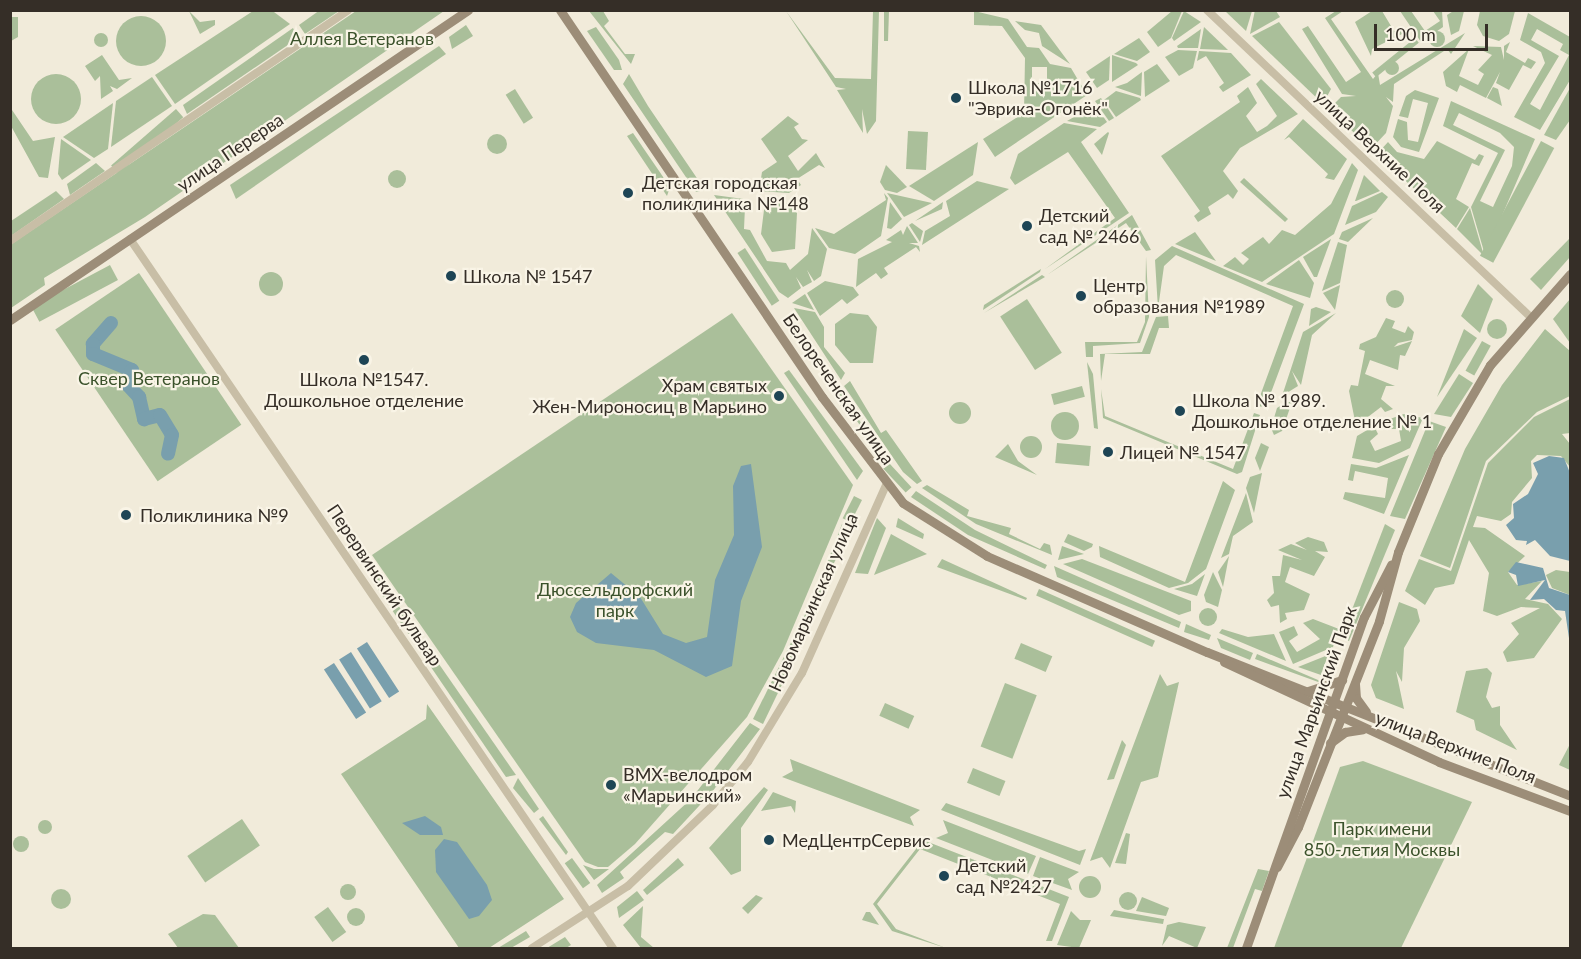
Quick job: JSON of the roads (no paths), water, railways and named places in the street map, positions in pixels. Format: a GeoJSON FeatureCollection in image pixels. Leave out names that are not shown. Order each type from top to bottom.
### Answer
{"type":"FeatureCollection","features":[{"type":"Feature","properties":{"kind":"main road","name":"улица Перерва"},"geometry":{"type":"LineString","coordinates":[[10,320],[468,10]]}},
{"type":"Feature","properties":{"kind":"main road","name":"Белореченская улица"},"geometry":{"type":"LineString","coordinates":[[560,10],[886,485],[919,516],[987,556],[1207,652],[1334,702]]}},
{"type":"Feature","properties":{"kind":"main road","name":"улица Марьинский Парк"},"geometry":{"type":"LineString","coordinates":[[1277,867],[1364,617],[1398,552],[1454,423],[1529,316],[1570,274]]}},
{"type":"Feature","properties":{"kind":"main road","name":"улица Марьинский Парк"},"geometry":{"type":"LineString","coordinates":[[1246,948],[1277,867],[1345,705],[1398,552]]}},
{"type":"Feature","properties":{"kind":"main road","name":"Белореченская улица"},"geometry":{"type":"LineString","coordinates":[[1207,652],[1329,713]]}},
{"type":"Feature","properties":{"kind":"main road"},"geometry":{"type":"LineString","coordinates":[[1355,678],[1356,698],[1368,714]]}},
{"type":"Feature","properties":{"kind":"main road"},"geometry":{"type":"LineString","coordinates":[[1304,691],[1317,691],[1342,680]]}},
{"type":"Feature","properties":{"kind":"main road"},"geometry":{"type":"LineString","coordinates":[[1307,702],[1320,719],[1320,739]]}},
{"type":"Feature","properties":{"kind":"main road","name":"улица Верхние Поля"},"geometry":{"type":"LineString","coordinates":[[1334,702],[1570,796]]}},
{"type":"Feature","properties":{"kind":"main road","name":"улица Верхние Поля"},"geometry":{"type":"LineString","coordinates":[[1329,713],[1363,729],[1570,811]]}},
{"type":"Feature","properties":{"kind":"main road"},"geometry":{"type":"LineString","coordinates":[[1329,745],[1345,732],[1363,729]]}},
{"type":"Feature","properties":{"kind":"street"},"geometry":{"type":"LineString","coordinates":[[10,240],[348,10]]}},
{"type":"Feature","properties":{"kind":"street","name":"улица Верхние Поля"},"geometry":{"type":"LineString","coordinates":[[1207,10],[1529,316]]}},
{"type":"Feature","properties":{"kind":"street","name":"Перервинский бульвар"},"geometry":{"type":"LineString","coordinates":[[130,239],[613,948]]}},
{"type":"Feature","properties":{"kind":"street","name":"Новомарьинская улица"},"geometry":{"type":"LineString","coordinates":[[532,948],[589,915],[686,834],[759,747],[802,673],[886,485]]}},
{"type":"Feature","properties":{"kind":"water"},"geometry":{"type":"Polygon","coordinates":[[[1549,456],[1564,458],[1570,473],[1570,561],[1550,556],[1535,540],[1526,545],[1527,541],[1516,540],[1506,525],[1514,518],[1513,504],[1528,494],[1538,474],[1533,463],[1549,456]]]}},
{"type":"Feature","properties":{"kind":"water"},"geometry":{"type":"Polygon","coordinates":[[[751,464],[762,547],[741,601],[732,666],[706,677],[654,650],[596,643],[577,632],[570,617],[576,603],[611,573],[640,597],[663,634],[686,643],[707,637],[715,580],[734,535],[733,486],[741,466],[751,464]]]}},
{"type":"Feature","properties":{"kind":"water"},"geometry":{"type":"Polygon","coordinates":[[[1516,562],[1543,568],[1549,588],[1570,595],[1570,645],[1565,611],[1556,610],[1544,599],[1530,600],[1545,580],[1518,586],[1516,575],[1508,572],[1516,562]]]}},
{"type":"Feature","properties":{"kind":"water"},"geometry":{"type":"Polygon","coordinates":[[[367,642],[399,691],[389,698],[357,649],[367,642]]]}},
{"type":"Feature","properties":{"kind":"water"},"geometry":{"type":"Polygon","coordinates":[[[351,652],[382,701],[370,709],[339,659],[351,652]]]}},
{"type":"Feature","properties":{"kind":"water"},"geometry":{"type":"Polygon","coordinates":[[[334,663],[366,712],[356,719],[324,670],[334,663]]]}},
{"type":"Feature","properties":{"kind":"water"},"geometry":{"type":"Polygon","coordinates":[[[425,816],[441,827],[443,835],[420,835],[402,823],[425,816]]]}},
{"type":"Feature","properties":{"kind":"water"},"geometry":{"type":"Polygon","coordinates":[[[444,839],[457,842],[487,885],[492,900],[479,916],[469,919],[436,872],[435,850],[444,839]]]}},
{"type":"Feature","properties":{"kind":"waterway"},"geometry":{"type":"LineString","coordinates":[[111,323],[93,344],[93,354],[132,370],[127,384],[139,397],[144,419],[160,415],[172,435],[168,454]]}},
{"type":"Feature","properties":{"kind":"place","name":"Школа №1716 \"Эврика-Огонёк\""},"geometry":{"type":"Point","coordinates":[956,98]}},
{"type":"Feature","properties":{"kind":"place","name":"Детская городская поликлиника №148"},"geometry":{"type":"Point","coordinates":[628,193]}},
{"type":"Feature","properties":{"kind":"place","name":"Детский сад № 2466"},"geometry":{"type":"Point","coordinates":[1027,226]}},
{"type":"Feature","properties":{"kind":"place","name":"Школа № 1547"},"geometry":{"type":"Point","coordinates":[451,276]}},
{"type":"Feature","properties":{"kind":"place","name":"Центр образования №1989"},"geometry":{"type":"Point","coordinates":[1081,296]}},
{"type":"Feature","properties":{"kind":"place","name":"Школа №1547. Дошкольное отделение"},"geometry":{"type":"Point","coordinates":[364,360]}},
{"type":"Feature","properties":{"kind":"place","name":"Храм святых Жен-Мироносиц в Марьино"},"geometry":{"type":"Point","coordinates":[779,396]}},
{"type":"Feature","properties":{"kind":"place","name":"Школа № 1989. Дошкольное отделение № 1"},"geometry":{"type":"Point","coordinates":[1180,411]}},
{"type":"Feature","properties":{"kind":"place","name":"Лицей № 1547"},"geometry":{"type":"Point","coordinates":[1108,452]}},
{"type":"Feature","properties":{"kind":"place","name":"Поликлиника №9"},"geometry":{"type":"Point","coordinates":[126,515]}},
{"type":"Feature","properties":{"kind":"place","name":"BMX-велодром «Марьинский»"},"geometry":{"type":"Point","coordinates":[611,785]}},
{"type":"Feature","properties":{"kind":"place","name":"МедЦентрСервис"},"geometry":{"type":"Point","coordinates":[769,840]}},
{"type":"Feature","properties":{"kind":"place","name":"Детский сад №2427"},"geometry":{"type":"Point","coordinates":[944,876]}},
{"type":"Feature","properties":{"kind":"park label","name":"Аллея Ветеранов"},"geometry":{"type":"Point","coordinates":[362,38]}},
{"type":"Feature","properties":{"kind":"park label","name":"Сквер Ветеранов"},"geometry":{"type":"Point","coordinates":[149,378]}},
{"type":"Feature","properties":{"kind":"park label","name":"Дюссельдорфский парк"},"geometry":{"type":"Point","coordinates":[615,600]}},
{"type":"Feature","properties":{"kind":"park label","name":"Парк имени 850-летия Москвы"},"geometry":{"type":"Point","coordinates":[1382,839]}}]}
